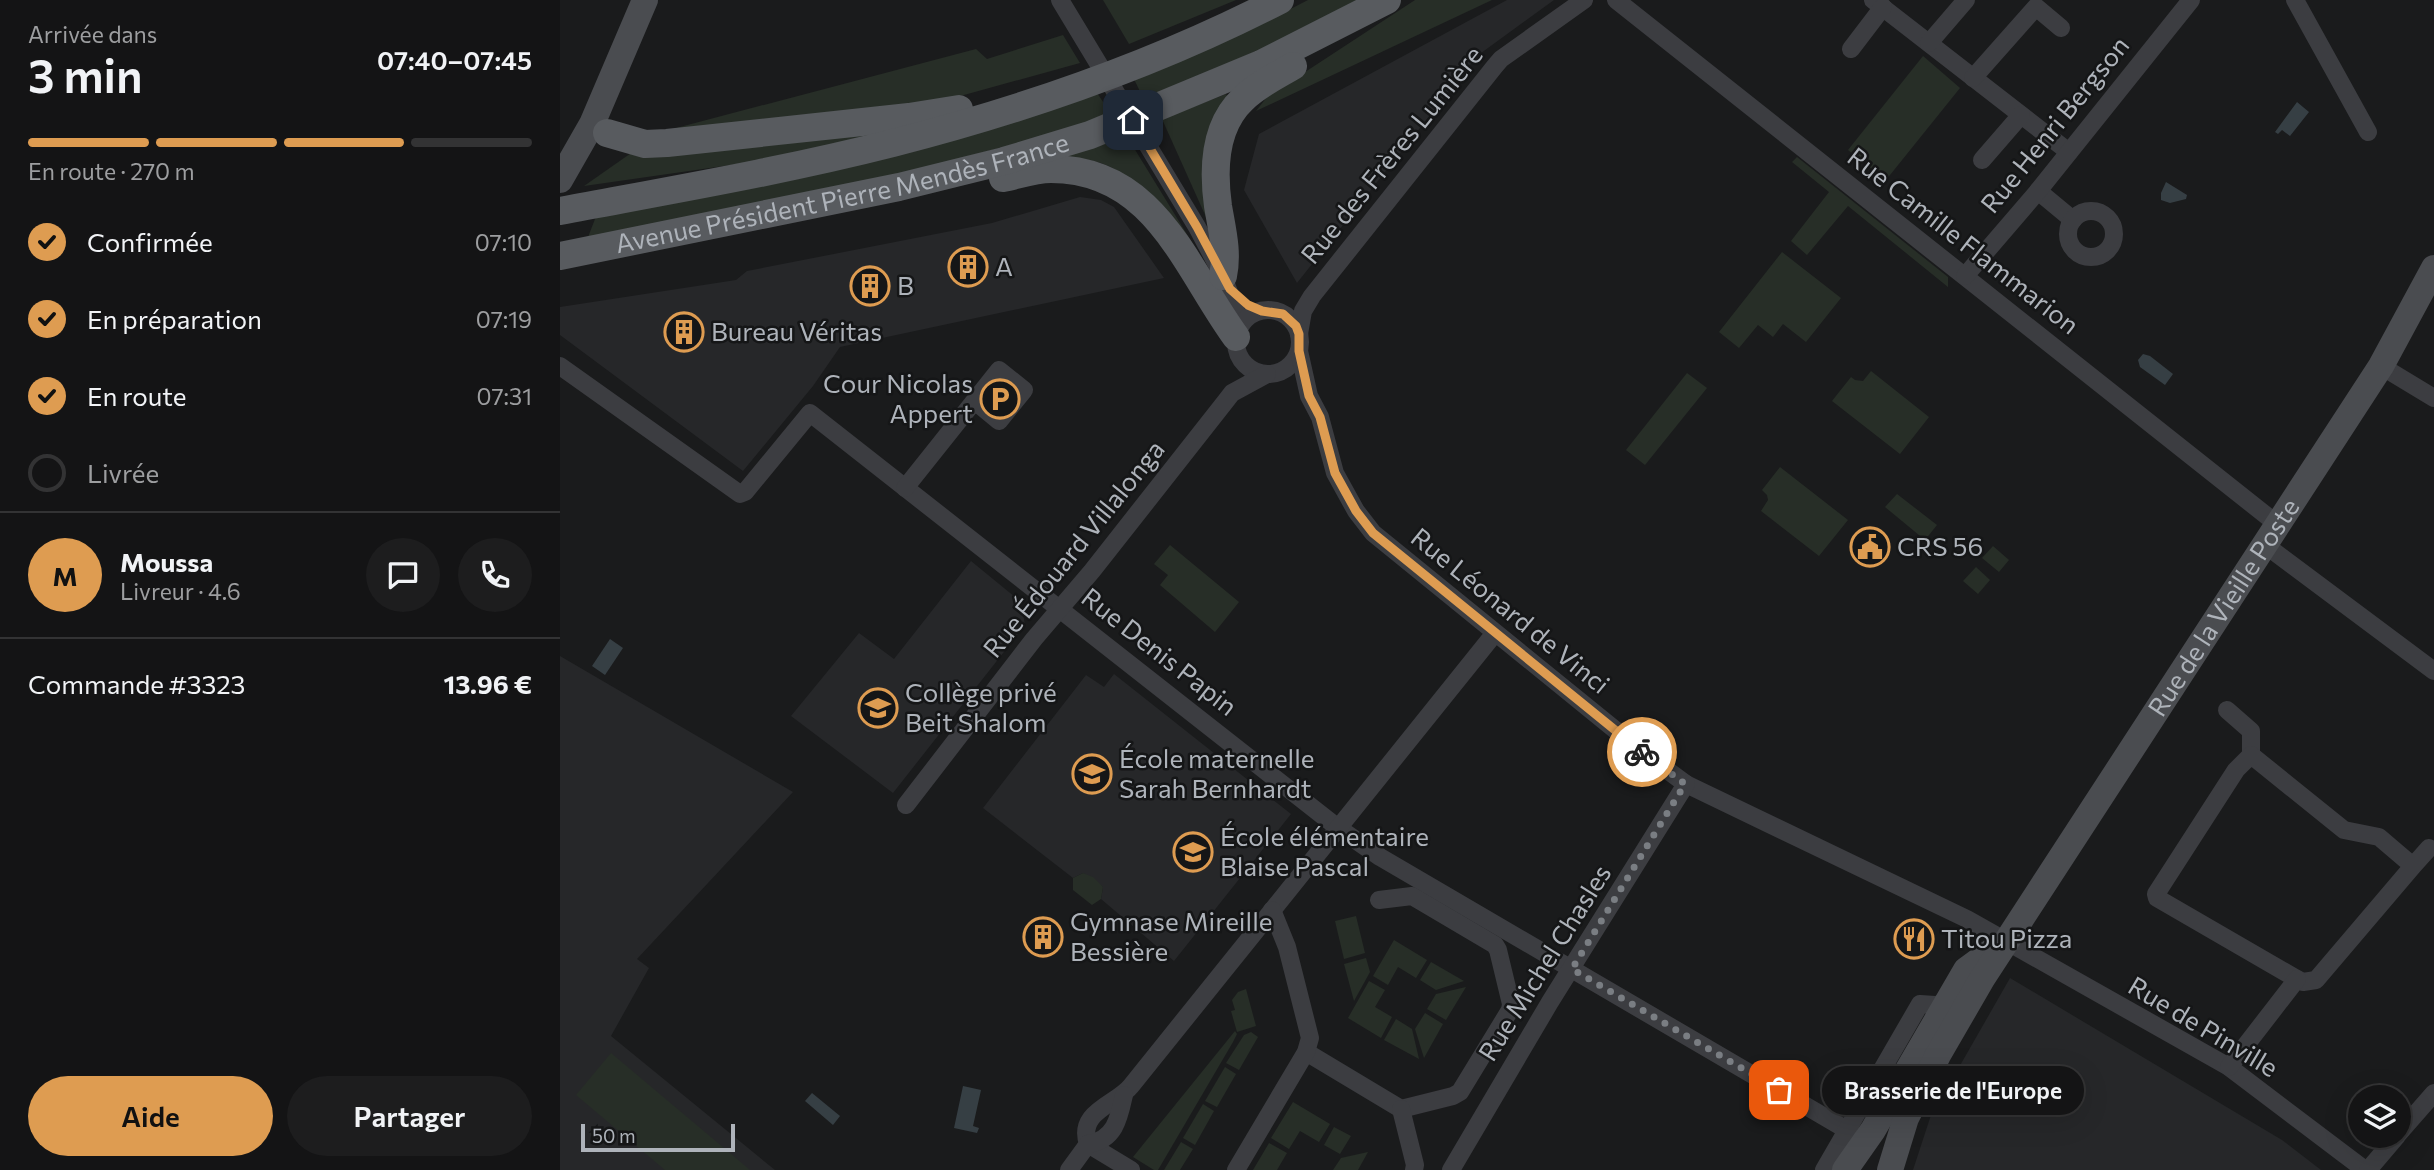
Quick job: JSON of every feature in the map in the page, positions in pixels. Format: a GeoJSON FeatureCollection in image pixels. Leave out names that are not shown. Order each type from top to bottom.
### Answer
{"type":"FeatureCollection","features":[{"type":"Feature","properties":{"kind":"main road"},"geometry":{"type":"LineString","coordinates":[[560,180],[600,129],[645,0]]}},
{"type":"Feature","properties":{"kind":"main road","name":"Avenue Président Pierre Mendès France"},"geometry":{"type":"LineString","coordinates":[[560,211],[891,144],[1033,103],[1159,57],[1239,22],[1280,0]]}},
{"type":"Feature","properties":{"kind":"main road"},"geometry":{"type":"LineString","coordinates":[[1226,283],[1227,259],[1214,180],[1216,155],[1228,118],[1252,91],[1344,36],[1389,0]]}},
{"type":"Feature","properties":{"kind":"main road","name":"Avenue Président Pierre Mendès France"},"geometry":{"type":"LineString","coordinates":[[560,256],[899,187],[1004,161],[1090,135],[1261,64],[1389,0]]}},
{"type":"Feature","properties":{"kind":"main road"},"geometry":{"type":"LineString","coordinates":[[600,129],[645,144],[667,143],[909,117],[969,108],[1012,96],[1033,103]]}},
{"type":"Feature","properties":{"kind":"main road"},"geometry":{"type":"LineString","coordinates":[[899,187],[918,196],[1050,169],[1097,174],[1131,193],[1150,212],[1194,268],[1222,318],[1238,337]]}},
{"type":"Feature","properties":{"kind":"main road","name":"Rue de la Vieille Poste"},"geometry":{"type":"LineString","coordinates":[[1890,1170],[1906,1118],[1938,1055],[2006,941],[2381,366],[2434,268]]}},
{"type":"Feature","properties":{"kind":"main road","name":"Rue de la Vieille Poste"},"geometry":{"type":"LineString","coordinates":[[1845,1170],[1858,1126],[1946,1003],[1966,970],[2006,941]]}},
{"type":"Feature","properties":{"kind":"street"},"geometry":{"type":"LineString","coordinates":[[1060,0],[1176,191],[1226,283],[1240,359],[1248,368],[1273,373],[1288,368],[1299,343],[1296,326],[1283,314],[1262,311],[1248,305],[1226,283]]}},
{"type":"Feature","properties":{"kind":"street","name":"Rue des Frères Lumière"},"geometry":{"type":"LineString","coordinates":[[1299,343],[1303,311],[1312,296],[1501,59],[1584,0]]}},
{"type":"Feature","properties":{"kind":"street","name":"Rue Camille Flammarion"},"geometry":{"type":"LineString","coordinates":[[1616,0],[1965,276],[2434,671]]}},
{"type":"Feature","properties":{"kind":"street"},"geometry":{"type":"LineString","coordinates":[[1929,43],[1965,0]]}},
{"type":"Feature","properties":{"kind":"street"},"geometry":{"type":"LineString","coordinates":[[2295,0],[2368,132]]}},
{"type":"Feature","properties":{"kind":"street","name":"Rue Henri Bergson"},"geometry":{"type":"LineString","coordinates":[[1965,276],[2038,191],[2185,2]]}},
{"type":"Feature","properties":{"kind":"street"},"geometry":{"type":"LineString","coordinates":[[1851,49],[1878,4],[2069,152]]}},
{"type":"Feature","properties":{"kind":"street"},"geometry":{"type":"LineString","coordinates":[[1973,78],[2036,7],[2061,28]]}},
{"type":"Feature","properties":{"kind":"street"},"geometry":{"type":"LineString","coordinates":[[1982,160],[2021,115]]}},
{"type":"Feature","properties":{"kind":"street"},"geometry":{"type":"LineString","coordinates":[[2038,191],[2073,220]]}},
{"type":"Feature","properties":{"kind":"street","name":"Rue des Frères Lumière"},"geometry":{"type":"LineString","coordinates":[[1283,314],[1312,296]]}},
{"type":"Feature","properties":{"kind":"street"},"geometry":{"type":"LineString","coordinates":[[1232,393],[1238,337],[1254,313],[1262,311]]}},
{"type":"Feature","properties":{"kind":"street","name":"Rue Léonard de Vinci"},"geometry":{"type":"LineString","coordinates":[[1299,343],[1309,396],[1320,417],[1335,473],[1356,511],[1373,533],[1685,784],[1942,907],[2006,941]]}},
{"type":"Feature","properties":{"kind":"street","name":"Rue Denis Papin"},"geometry":{"type":"LineString","coordinates":[[560,366],[740,494],[745,492],[810,414],[1337,827],[1380,857],[1572,969],[1858,1126]]}},
{"type":"Feature","properties":{"kind":"street"},"geometry":{"type":"LineString","coordinates":[[2381,366],[2434,398]]}},
{"type":"Feature","properties":{"kind":"street"},"geometry":{"type":"LineString","coordinates":[[905,488],[999,370],[1024,390],[999,421],[976,402]]}},
{"type":"Feature","properties":{"kind":"street","name":"Rue Léonard de Vinci"},"geometry":{"type":"LineString","coordinates":[[1273,373],[1309,396]]}},
{"type":"Feature","properties":{"kind":"street","name":"Rue Édouard Villalonga"},"geometry":{"type":"LineString","coordinates":[[906,805],[1034,639],[1061,609],[1232,393],[1273,373]]}},
{"type":"Feature","properties":{"kind":"street"},"geometry":{"type":"LineString","coordinates":[[1069,1170],[1088,1144],[1099,1143],[1118,1123],[1124,1095],[1495,633]]}},
{"type":"Feature","properties":{"kind":"street"},"geometry":{"type":"LineString","coordinates":[[2227,709],[2251,731],[2251,755],[2236,770],[2155,894],[2157,898],[2297,979],[2303,982],[2316,980],[2429,848]]}},
{"type":"Feature","properties":{"kind":"street"},"geometry":{"type":"LineString","coordinates":[[2251,755],[2343,830],[2379,837],[2413,866]]}},
{"type":"Feature","properties":{"kind":"street","name":"Rue Michel Chasles"},"geometry":{"type":"LineString","coordinates":[[1451,1170],[1537,1024],[1685,784]]}},
{"type":"Feature","properties":{"kind":"street"},"geometry":{"type":"LineString","coordinates":[[1379,900],[1412,896],[1494,945],[1498,950],[1511,1004],[1510,1010],[1460,1092],[1401,1109]]}},
{"type":"Feature","properties":{"kind":"street"},"geometry":{"type":"LineString","coordinates":[[1236,1170],[1306,1052],[1310,1038],[1287,947],[1272,910]]}},
{"type":"Feature","properties":{"kind":"street","name":"Rue de Pinville"},"geometry":{"type":"LineString","coordinates":[[2006,941],[2229,1068],[2367,1170]]}},
{"type":"Feature","properties":{"kind":"street"},"geometry":{"type":"LineString","coordinates":[[2229,1068],[2297,979]]}},
{"type":"Feature","properties":{"kind":"street"},"geometry":{"type":"LineString","coordinates":[[1306,1052],[1401,1109],[1414,1170]]}},
{"type":"Feature","properties":{"kind":"street"},"geometry":{"type":"LineString","coordinates":[[2411,1120],[2434,1093]]}},
{"type":"Feature","properties":{"kind":"street","name":"Rue de la Vieille Poste"},"geometry":{"type":"LineString","coordinates":[[1824,1170],[1858,1126]]}},
{"type":"Feature","properties":{"kind":"street"},"geometry":{"type":"LineString","coordinates":[[1088,1144],[1132,1170]]}},
{"type":"Feature","properties":{"kind":"street"},"geometry":{"type":"LineString","coordinates":[[2367,1170],[2386,1148]]}},
{"type":"Feature","properties":{"kind":"shaded area"},"geometry":{"type":"Polygon","coordinates":[[[1103,0],[1236,0],[1129,44],[1103,0]]]}},
{"type":"Feature","properties":{"kind":"shaded area"},"geometry":{"type":"Polygon","coordinates":[[[1308,0],[1360,0],[1330,19],[1144,100],[1134,79],[1308,0]]]}},
{"type":"Feature","properties":{"kind":"shaded area"},"geometry":{"type":"Polygon","coordinates":[[[1415,0],[1492,0],[1256,111],[1267,97],[1415,0]]]}},
{"type":"Feature","properties":{"kind":"shaded area"},"geometry":{"type":"Polygon","coordinates":[[[1507,0],[1554,0],[1477,56],[1297,283],[1244,190],[1259,134],[1507,0]]]}},
{"type":"Feature","properties":{"kind":"shaded area"},"geometry":{"type":"Polygon","coordinates":[[[1063,35],[1080,63],[946,100],[661,132],[976,49],[987,59],[1063,35]]]}},
{"type":"Feature","properties":{"kind":"shaded area"},"geometry":{"type":"Polygon","coordinates":[[[1923,56],[1960,88],[1886,180],[1848,150],[1923,56]]]}},
{"type":"Feature","properties":{"kind":"shaded area"},"geometry":{"type":"Polygon","coordinates":[[[1097,93],[1112,115],[1081,127],[884,178],[588,237],[597,214],[1097,93]]]}},
{"type":"Feature","properties":{"kind":"shaded area"},"geometry":{"type":"Polygon","coordinates":[[[1226,94],[1230,102],[1210,226],[1162,119],[1226,94]]]}},
{"type":"Feature","properties":{"kind":"shaded area"},"geometry":{"type":"Polygon","coordinates":[[[2297,102],[2309,112],[2290,136],[2282,130],[2278,134],[2275,132],[2297,102]]]}},
{"type":"Feature","properties":{"kind":"shaded area"},"geometry":{"type":"Polygon","coordinates":[[[901,129],[765,160],[584,186],[634,151],[901,129]]]}},
{"type":"Feature","properties":{"kind":"shaded area"},"geometry":{"type":"Polygon","coordinates":[[[1126,135],[1204,262],[1168,217],[1125,176],[1093,161],[1055,158],[1126,135]]]}},
{"type":"Feature","properties":{"kind":"shaded area"},"geometry":{"type":"Polygon","coordinates":[[[1797,157],[1948,277],[1948,287],[1848,206],[1807,255],[1791,241],[1829,192],[1792,162],[1797,157]]]}},
{"type":"Feature","properties":{"kind":"shaded area"},"geometry":{"type":"Polygon","coordinates":[[[2166,182],[2187,195],[2186,199],[2170,203],[2161,200],[2166,182]]]}},
{"type":"Feature","properties":{"kind":"shaded area"},"geometry":{"type":"Polygon","coordinates":[[[1080,197],[1101,200],[1114,207],[1164,278],[840,347],[813,386],[743,471],[560,335],[560,307],[736,280],[747,271],[992,223],[1080,197]]]}},
{"type":"Feature","properties":{"kind":"shaded area"},"geometry":{"type":"Polygon","coordinates":[[[1782,252],[1841,298],[1806,342],[1783,324],[1773,337],[1758,325],[1739,348],[1719,332],[1782,252]]]}},
{"type":"Feature","properties":{"kind":"shaded area"},"geometry":{"type":"Polygon","coordinates":[[[2143,354],[2150,356],[2173,374],[2165,385],[2140,367],[2138,360],[2143,354]]]}},
{"type":"Feature","properties":{"kind":"shaded area"},"geometry":{"type":"Polygon","coordinates":[[[1871,371],[1929,417],[1900,454],[1832,401],[1851,377],[1863,381],[1871,371]]]}},
{"type":"Feature","properties":{"kind":"shaded area"},"geometry":{"type":"Polygon","coordinates":[[[1687,373],[1707,388],[1645,465],[1626,450],[1687,373]]]}},
{"type":"Feature","properties":{"kind":"shaded area"},"geometry":{"type":"Polygon","coordinates":[[[1780,467],[1848,520],[1819,556],[1761,511],[1768,500],[1762,490],[1780,467]]]}},
{"type":"Feature","properties":{"kind":"shaded area"},"geometry":{"type":"Polygon","coordinates":[[[1897,494],[1937,525],[1925,540],[1885,507],[1897,494]]]}},
{"type":"Feature","properties":{"kind":"shaded area"},"geometry":{"type":"Polygon","coordinates":[[[1170,545],[1239,602],[1215,632],[1160,585],[1168,575],[1154,564],[1170,545]]]}},
{"type":"Feature","properties":{"kind":"shaded area"},"geometry":{"type":"Polygon","coordinates":[[[1993,546],[2009,560],[1999,572],[1982,558],[1993,546]]]}},
{"type":"Feature","properties":{"kind":"shaded area","name":"Collège privé Beit Shalom"},"geometry":{"type":"Polygon","coordinates":[[[971,561],[1021,602],[1025,625],[893,793],[791,716],[859,633],[894,659],[971,561]]]}},
{"type":"Feature","properties":{"kind":"shaded area"},"geometry":{"type":"Polygon","coordinates":[[[1976,567],[1990,580],[1978,594],[1963,581],[1976,567]]]}},
{"type":"Feature","properties":{"kind":"shaded area"},"geometry":{"type":"Polygon","coordinates":[[[610,639],[623,648],[605,675],[592,666],[610,639]]]}},
{"type":"Feature","properties":{"kind":"shaded area"},"geometry":{"type":"Polygon","coordinates":[[[560,656],[793,792],[637,959],[649,968],[611,1036],[775,1170],[560,1170],[560,656]]]}},
{"type":"Feature","properties":{"kind":"shaded area"},"geometry":{"type":"Polygon","coordinates":[[[1114,674],[1291,814],[1174,961],[1101,899],[1103,887],[1083,873],[1073,878],[983,808],[1086,675],[1104,687],[1114,674]]]}},
{"type":"Feature","properties":{"kind":"shaded area"},"geometry":{"type":"Polygon","coordinates":[[[1083,873],[1093,877],[1103,887],[1101,899],[1092,905],[1073,890],[1073,878],[1083,873]]]}},
{"type":"Feature","properties":{"kind":"shaded area"},"geometry":{"type":"Polygon","coordinates":[[[1356,916],[1365,953],[1344,959],[1335,921],[1356,916]]]}},
{"type":"Feature","properties":{"kind":"shaded area"},"geometry":{"type":"Polygon","coordinates":[[[1394,940],[1427,960],[1416,978],[1398,967],[1388,985],[1373,976],[1394,940]]]}},
{"type":"Feature","properties":{"kind":"shaded area"},"geometry":{"type":"Polygon","coordinates":[[[1366,958],[1370,972],[1354,1001],[1344,964],[1366,958]]]}},
{"type":"Feature","properties":{"kind":"shaded area"},"geometry":{"type":"Polygon","coordinates":[[[1431,962],[1464,981],[1436,990],[1420,980],[1431,962]]]}},
{"type":"Feature","properties":{"kind":"shaded area"},"geometry":{"type":"Polygon","coordinates":[[[2010,978],[2282,1140],[2321,1170],[1913,1170],[1930,1118],[2010,978]]]}},
{"type":"Feature","properties":{"kind":"shaded area"},"geometry":{"type":"Polygon","coordinates":[[[1369,981],[1385,990],[1375,1007],[1392,1017],[1381,1038],[1348,1018],[1369,981]]]}},
{"type":"Feature","properties":{"kind":"shaded area"},"geometry":{"type":"Polygon","coordinates":[[[1466,987],[1446,1020],[1427,1009],[1436,994],[1466,987]]]}},
{"type":"Feature","properties":{"kind":"shaded area"},"geometry":{"type":"Polygon","coordinates":[[[1246,989],[1256,1026],[1237,1032],[1231,1011],[1235,1010],[1232,1000],[1238,992],[1246,989]]]}},
{"type":"Feature","properties":{"kind":"shaded area"},"geometry":{"type":"Polygon","coordinates":[[[1425,1013],[1443,1024],[1424,1058],[1415,1029],[1425,1013]]]}},
{"type":"Feature","properties":{"kind":"shaded area"},"geometry":{"type":"Polygon","coordinates":[[[1396,1019],[1412,1029],[1419,1059],[1384,1040],[1396,1019]]]}},
{"type":"Feature","properties":{"kind":"shaded area"},"geometry":{"type":"Polygon","coordinates":[[[1235,1031],[1237,1034],[1233,1042],[1158,1170],[1133,1157],[1235,1031]]]}},
{"type":"Feature","properties":{"kind":"shaded area"},"geometry":{"type":"Polygon","coordinates":[[[1251,1032],[1258,1037],[1239,1070],[1226,1063],[1244,1035],[1251,1032]]]}},
{"type":"Feature","properties":{"kind":"shaded area"},"geometry":{"type":"Polygon","coordinates":[[[611,1053],[750,1170],[665,1170],[576,1095],[611,1053]]]}},
{"type":"Feature","properties":{"kind":"shaded area"},"geometry":{"type":"Polygon","coordinates":[[[1225,1067],[1236,1074],[1217,1107],[1205,1101],[1225,1067]]]}},
{"type":"Feature","properties":{"kind":"shaded area"},"geometry":{"type":"Polygon","coordinates":[[[963,1086],[981,1090],[973,1126],[979,1128],[977,1133],[954,1128],[963,1086]]]}},
{"type":"Feature","properties":{"kind":"shaded area"},"geometry":{"type":"Polygon","coordinates":[[[812,1093],[840,1116],[833,1125],[805,1101],[812,1093]]]}},
{"type":"Feature","properties":{"kind":"shaded area"},"geometry":{"type":"Polygon","coordinates":[[[1293,1102],[1330,1124],[1319,1142],[1300,1131],[1289,1149],[1271,1138],[1293,1102]]]}},
{"type":"Feature","properties":{"kind":"shaded area"},"geometry":{"type":"Polygon","coordinates":[[[1203,1104],[1214,1111],[1195,1145],[1183,1138],[1203,1104]]]}},
{"type":"Feature","properties":{"kind":"shaded area"},"geometry":{"type":"Polygon","coordinates":[[[1334,1127],[1351,1136],[1340,1154],[1324,1145],[1334,1127]]]}},
{"type":"Feature","properties":{"kind":"shaded area"},"geometry":{"type":"Polygon","coordinates":[[[1181,1142],[1193,1149],[1180,1170],[1164,1170],[1181,1142]]]}},
{"type":"Feature","properties":{"kind":"shaded area"},"geometry":{"type":"Polygon","coordinates":[[[1269,1143],[1287,1153],[1277,1170],[1253,1170],[1269,1143]]]}},
{"type":"Feature","properties":{"kind":"shaded area"},"geometry":{"type":"Polygon","coordinates":[[[1368,1152],[1358,1170],[1333,1170],[1341,1158],[1368,1152]]]}},
{"type":"Feature","properties":{"kind":"way so far"},"geometry":{"type":"LineString","coordinates":[[1642,752],[1685,784],[1572,969],[1779,1090]]}},
{"type":"Feature","properties":{"kind":"place","name":"A"},"geometry":{"type":"Point","coordinates":[968,267]}},
{"type":"Feature","properties":{"kind":"place","name":"B"},"geometry":{"type":"Point","coordinates":[870,286]}},
{"type":"Feature","properties":{"kind":"place","name":"Bureau Véritas"},"geometry":{"type":"Point","coordinates":[684,332]}},
{"type":"Feature","properties":{"kind":"place","name":"Cour Nicolas Appert"},"geometry":{"type":"Point","coordinates":[1000,399]}},
{"type":"Feature","properties":{"kind":"place","name":"CRS 56"},"geometry":{"type":"Point","coordinates":[1870,547]}},
{"type":"Feature","properties":{"kind":"place","name":"Collège privé Beit Shalom"},"geometry":{"type":"Point","coordinates":[878,708]}},
{"type":"Feature","properties":{"kind":"place","name":"École maternelle Sarah Bernhardt"},"geometry":{"type":"Point","coordinates":[1092,774]}},
{"type":"Feature","properties":{"kind":"place","name":"École élémentaire Blaise Pascal"},"geometry":{"type":"Point","coordinates":[1193,852]}},
{"type":"Feature","properties":{"kind":"place","name":"Gymnase Mireille Bessière"},"geometry":{"type":"Point","coordinates":[1043,937]}},
{"type":"Feature","properties":{"kind":"place","name":"Titou Pizza"},"geometry":{"type":"Point","coordinates":[1914,939]}},
{"type":"Feature","properties":{"kind":"place","name":"Brasserie de l'Europe"},"geometry":{"type":"Point","coordinates":[1779,1090]}},
{"type":"Feature","properties":{"kind":"route"},"geometry":{"type":"LineString","coordinates":[[1133,120],[1197,227],[1230,289],[1248,305],[1262,311],[1283,314],[1296,326],[1309,396],[1320,417],[1335,473],[1345,494],[1373,533],[1642,752]]}}]}
